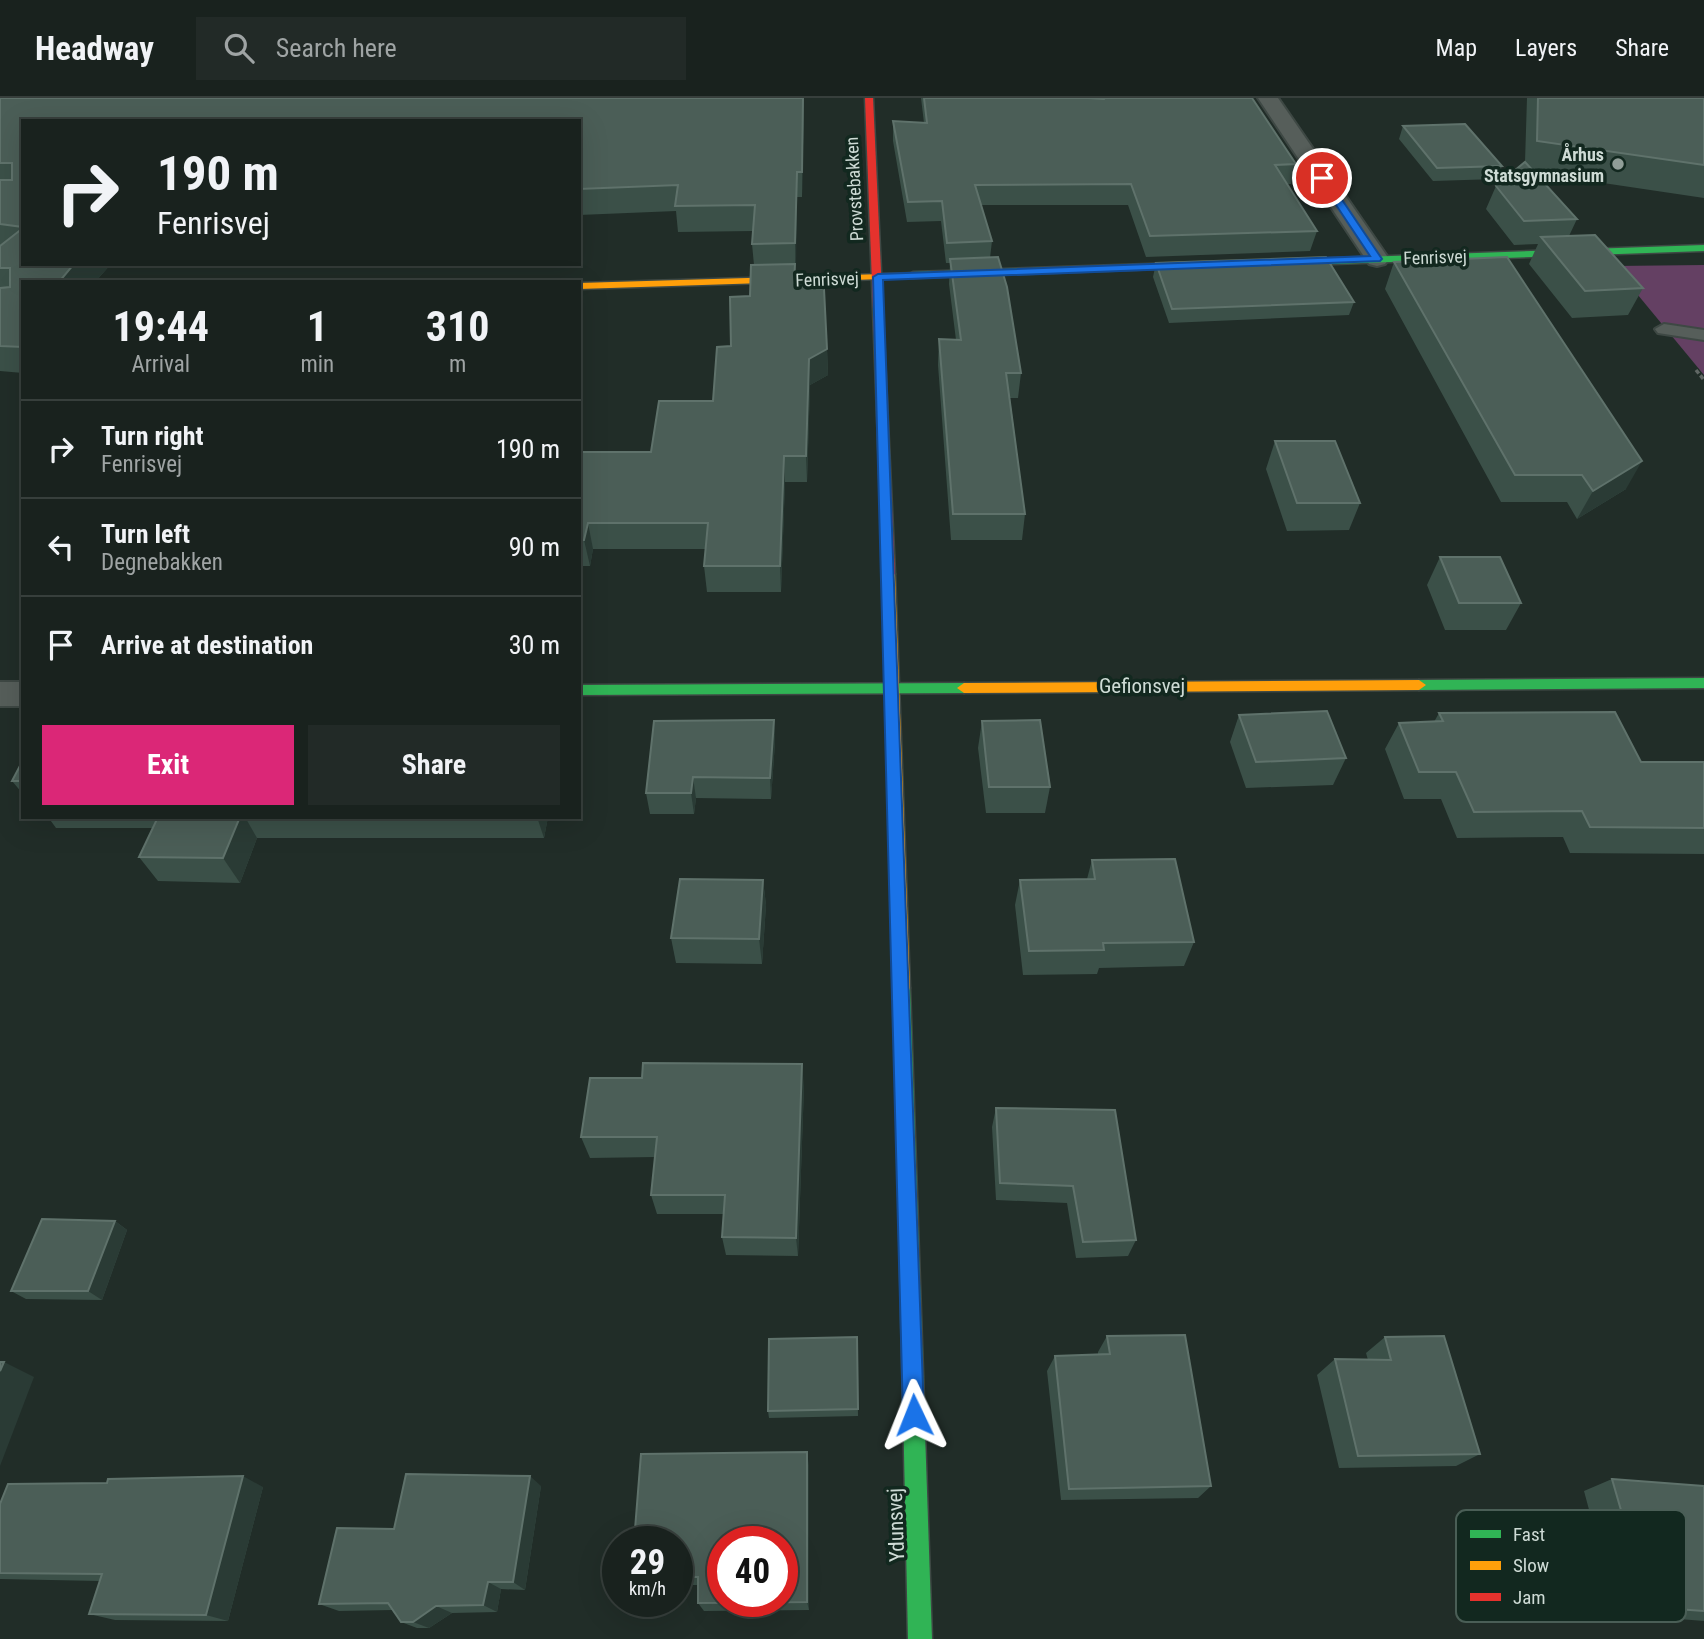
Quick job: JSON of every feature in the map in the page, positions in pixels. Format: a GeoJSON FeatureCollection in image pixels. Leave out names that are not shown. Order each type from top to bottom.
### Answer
{"type":"FeatureCollection","features":[{"type":"Feature","properties":{"kind":"street","name":"Provstebakken"},"geometry":{"type":"LineString","coordinates":[[869,98],[878,277]]}},
{"type":"Feature","properties":{"kind":"street"},"geometry":{"type":"LineString","coordinates":[[1268,98],[1377,259]]}},
{"type":"Feature","properties":{"kind":"street","name":"Fenrisvej"},"geometry":{"type":"LineString","coordinates":[[1254,264],[1704,248]]}},
{"type":"Feature","properties":{"kind":"street","name":"Fenrisvej"},"geometry":{"type":"LineString","coordinates":[[581,286],[1227,264]]}},
{"type":"Feature","properties":{"kind":"street","name":"Ydunsvej"},"geometry":{"type":"LineString","coordinates":[[878,277],[920,1639]]}},
{"type":"Feature","properties":{"kind":"street","name":"Gefionsvej"},"geometry":{"type":"LineString","coordinates":[[581,690],[1704,683]]}},
{"type":"Feature","properties":{"kind":"street"},"geometry":{"type":"LineString","coordinates":[[0,694],[21,694]]}},
{"type":"Feature","properties":{"kind":"lane"},"geometry":{"type":"LineString","coordinates":[[1664,329],[1704,335]]}},
{"type":"Feature","properties":{"kind":"shaded area"},"geometry":{"type":"Polygon","coordinates":[[[1704,265],[1704,375],[1614,266],[1704,265]]]}},
{"type":"Feature","properties":{"kind":"building"},"geometry":{"type":"Polygon","coordinates":[[[0,98],[803,98],[802,172],[797,172],[795,243],[752,244],[755,205],[675,206],[678,185],[581,189],[581,119],[21,119],[21,227],[0,224],[0,180],[12,180],[12,163],[0,163],[0,98]]]}},
{"type":"Feature","properties":{"kind":"building"},"geometry":{"type":"Polygon","coordinates":[[[924,98],[1252,98],[1296,164],[1275,165],[1317,231],[1150,236],[1131,184],[975,185],[992,241],[947,243],[942,201],[908,202],[893,121],[927,123],[924,98]]]}},
{"type":"Feature","properties":{"kind":"building"},"geometry":{"type":"Polygon","coordinates":[[[1538,98],[1704,98],[1704,165],[1537,141],[1538,98]]]}},
{"type":"Feature","properties":{"kind":"building"},"geometry":{"type":"Polygon","coordinates":[[[1465,124],[1502,166],[1437,168],[1403,126],[1465,124]]]}},
{"type":"Feature","properties":{"kind":"building"},"geometry":{"type":"Polygon","coordinates":[[[1525,162],[1577,219],[1524,221],[1496,186],[1525,162]]]}},
{"type":"Feature","properties":{"kind":"building"},"geometry":{"type":"Polygon","coordinates":[[[21,230],[21,266],[72,266],[61,280],[21,280],[21,347],[0,346],[0,288],[10,287],[10,268],[0,268],[0,246],[21,230]]]}},
{"type":"Feature","properties":{"kind":"building"},"geometry":{"type":"Polygon","coordinates":[[[1595,235],[1643,288],[1585,291],[1541,237],[1595,235]]]}},
{"type":"Feature","properties":{"kind":"building"},"geometry":{"type":"Polygon","coordinates":[[[998,257],[1007,287],[1021,373],[1006,373],[1025,514],[953,514],[939,339],[961,340],[950,259],[998,257]]]}},
{"type":"Feature","properties":{"kind":"building"},"geometry":{"type":"Polygon","coordinates":[[[1326,257],[1354,302],[1172,309],[1156,263],[1326,257]]]}},
{"type":"Feature","properties":{"kind":"building"},"geometry":{"type":"Polygon","coordinates":[[[1507,257],[1642,461],[1593,491],[1582,475],[1515,475],[1394,262],[1507,257]]]}},
{"type":"Feature","properties":{"kind":"building"},"geometry":{"type":"Polygon","coordinates":[[[795,264],[794,283],[813,283],[813,289],[824,289],[827,349],[809,359],[806,456],[784,456],[780,566],[704,566],[708,523],[588,523],[584,540],[581,540],[581,452],[651,452],[659,401],[713,401],[717,347],[731,346],[730,297],[750,296],[751,265],[795,264]]]}},
{"type":"Feature","properties":{"kind":"building"},"geometry":{"type":"Polygon","coordinates":[[[1275,441],[1335,441],[1360,503],[1297,503],[1275,441]]]}},
{"type":"Feature","properties":{"kind":"building"},"geometry":{"type":"Polygon","coordinates":[[[1440,557],[1500,557],[1521,603],[1459,603],[1440,557]]]}},
{"type":"Feature","properties":{"kind":"building"},"geometry":{"type":"Polygon","coordinates":[[[1327,711],[1346,758],[1256,762],[1239,715],[1327,711]]]}},
{"type":"Feature","properties":{"kind":"building"},"geometry":{"type":"Polygon","coordinates":[[[1615,712],[1641,762],[1704,762],[1704,828],[1590,827],[1582,811],[1474,812],[1456,772],[1419,772],[1399,723],[1443,721],[1439,713],[1615,712]]]}},
{"type":"Feature","properties":{"kind":"building"},"geometry":{"type":"Polygon","coordinates":[[[774,720],[770,778],[693,777],[691,793],[646,793],[654,721],[774,720]]]}},
{"type":"Feature","properties":{"kind":"building"},"geometry":{"type":"Polygon","coordinates":[[[1040,720],[1050,787],[989,787],[982,721],[1040,720]]]}},
{"type":"Feature","properties":{"kind":"building"},"geometry":{"type":"Polygon","coordinates":[[[21,764],[21,781],[12,781],[21,764]]]}},
{"type":"Feature","properties":{"kind":"building"},"geometry":{"type":"Polygon","coordinates":[[[157,819],[239,819],[223,858],[139,857],[157,819]]]}},
{"type":"Feature","properties":{"kind":"building"},"geometry":{"type":"Polygon","coordinates":[[[1175,859],[1194,942],[1103,943],[1104,950],[1029,951],[1020,880],[1095,879],[1092,860],[1175,859]]]}},
{"type":"Feature","properties":{"kind":"building"},"geometry":{"type":"Polygon","coordinates":[[[680,879],[763,880],[759,939],[671,938],[680,879]]]}},
{"type":"Feature","properties":{"kind":"building"},"geometry":{"type":"Polygon","coordinates":[[[643,1063],[802,1064],[796,1238],[722,1237],[725,1195],[651,1195],[657,1137],[581,1137],[590,1078],[642,1078],[643,1063]]]}},
{"type":"Feature","properties":{"kind":"building"},"geometry":{"type":"Polygon","coordinates":[[[996,1108],[1115,1110],[1136,1240],[1083,1242],[1073,1186],[1000,1183],[996,1108]]]}},
{"type":"Feature","properties":{"kind":"building"},"geometry":{"type":"Polygon","coordinates":[[[42,1219],[115,1221],[88,1291],[11,1291],[42,1219]]]}},
{"type":"Feature","properties":{"kind":"building"},"geometry":{"type":"Polygon","coordinates":[[[1185,1335],[1211,1486],[1069,1489],[1055,1356],[1110,1354],[1107,1336],[1185,1335]]]}},
{"type":"Feature","properties":{"kind":"building"},"geometry":{"type":"Polygon","coordinates":[[[1444,1336],[1480,1454],[1358,1456],[1335,1359],[1391,1360],[1385,1337],[1444,1336]]]}},
{"type":"Feature","properties":{"kind":"building"},"geometry":{"type":"Polygon","coordinates":[[[857,1337],[858,1409],[768,1411],[769,1339],[857,1337]]]}},
{"type":"Feature","properties":{"kind":"building"},"geometry":{"type":"Polygon","coordinates":[[[807,1452],[807,1602],[798,1602],[798,1526],[707,1526],[707,1603],[698,1603],[698,1577],[693,1577],[693,1526],[635,1526],[641,1454],[807,1452]]]}},
{"type":"Feature","properties":{"kind":"building"},"geometry":{"type":"Polygon","coordinates":[[[406,1474],[530,1476],[513,1582],[488,1582],[483,1605],[436,1606],[413,1622],[401,1622],[388,1603],[319,1604],[337,1528],[394,1529],[406,1474]]]}},
{"type":"Feature","properties":{"kind":"building"},"geometry":{"type":"Polygon","coordinates":[[[243,1476],[206,1615],[89,1614],[102,1574],[0,1573],[0,1504],[8,1484],[107,1483],[108,1479],[243,1476]]]}},
{"type":"Feature","properties":{"kind":"building"},"geometry":{"type":"Polygon","coordinates":[[[1612,1479],[1704,1486],[1704,1611],[1686,1610],[1686,1510],[1621,1510],[1612,1479]]]}},
{"type":"Feature","properties":{"kind":"traffic: fast"},"geometry":{"type":"LineString","coordinates":[[1277,263],[1704,248]]}},
{"type":"Feature","properties":{"kind":"traffic: fast"},"geometry":{"type":"LineString","coordinates":[[913,275],[1207,265]]}},
{"type":"Feature","properties":{"kind":"traffic: fast"},"geometry":{"type":"LineString","coordinates":[[1419,685],[1704,683]]}},
{"type":"Feature","properties":{"kind":"traffic: fast"},"geometry":{"type":"LineString","coordinates":[[581,690],[964,688]]}},
{"type":"Feature","properties":{"kind":"traffic: fast"},"geometry":{"type":"LineString","coordinates":[[902,988],[920,1639]]}},
{"type":"Feature","properties":{"kind":"traffic: slow"},"geometry":{"type":"LineString","coordinates":[[581,286],[913,275]]}},
{"type":"Feature","properties":{"kind":"traffic: slow"},"geometry":{"type":"LineString","coordinates":[[889,574],[902,988]]}},
{"type":"Feature","properties":{"kind":"traffic: slow"},"geometry":{"type":"LineString","coordinates":[[964,688],[1419,685]]}},
{"type":"Feature","properties":{"kind":"traffic: jam"},"geometry":{"type":"LineString","coordinates":[[869,98],[889,574]]}},
{"type":"Feature","properties":{"kind":"place","name":"Århus Statsgymnasium"},"geometry":{"type":"Point","coordinates":[1618,164]}},
{"type":"Feature","properties":{"kind":"route"},"geometry":{"type":"LineString","coordinates":[[914,1415],[878,277],[1377,259],[1322,178]]}}]}
